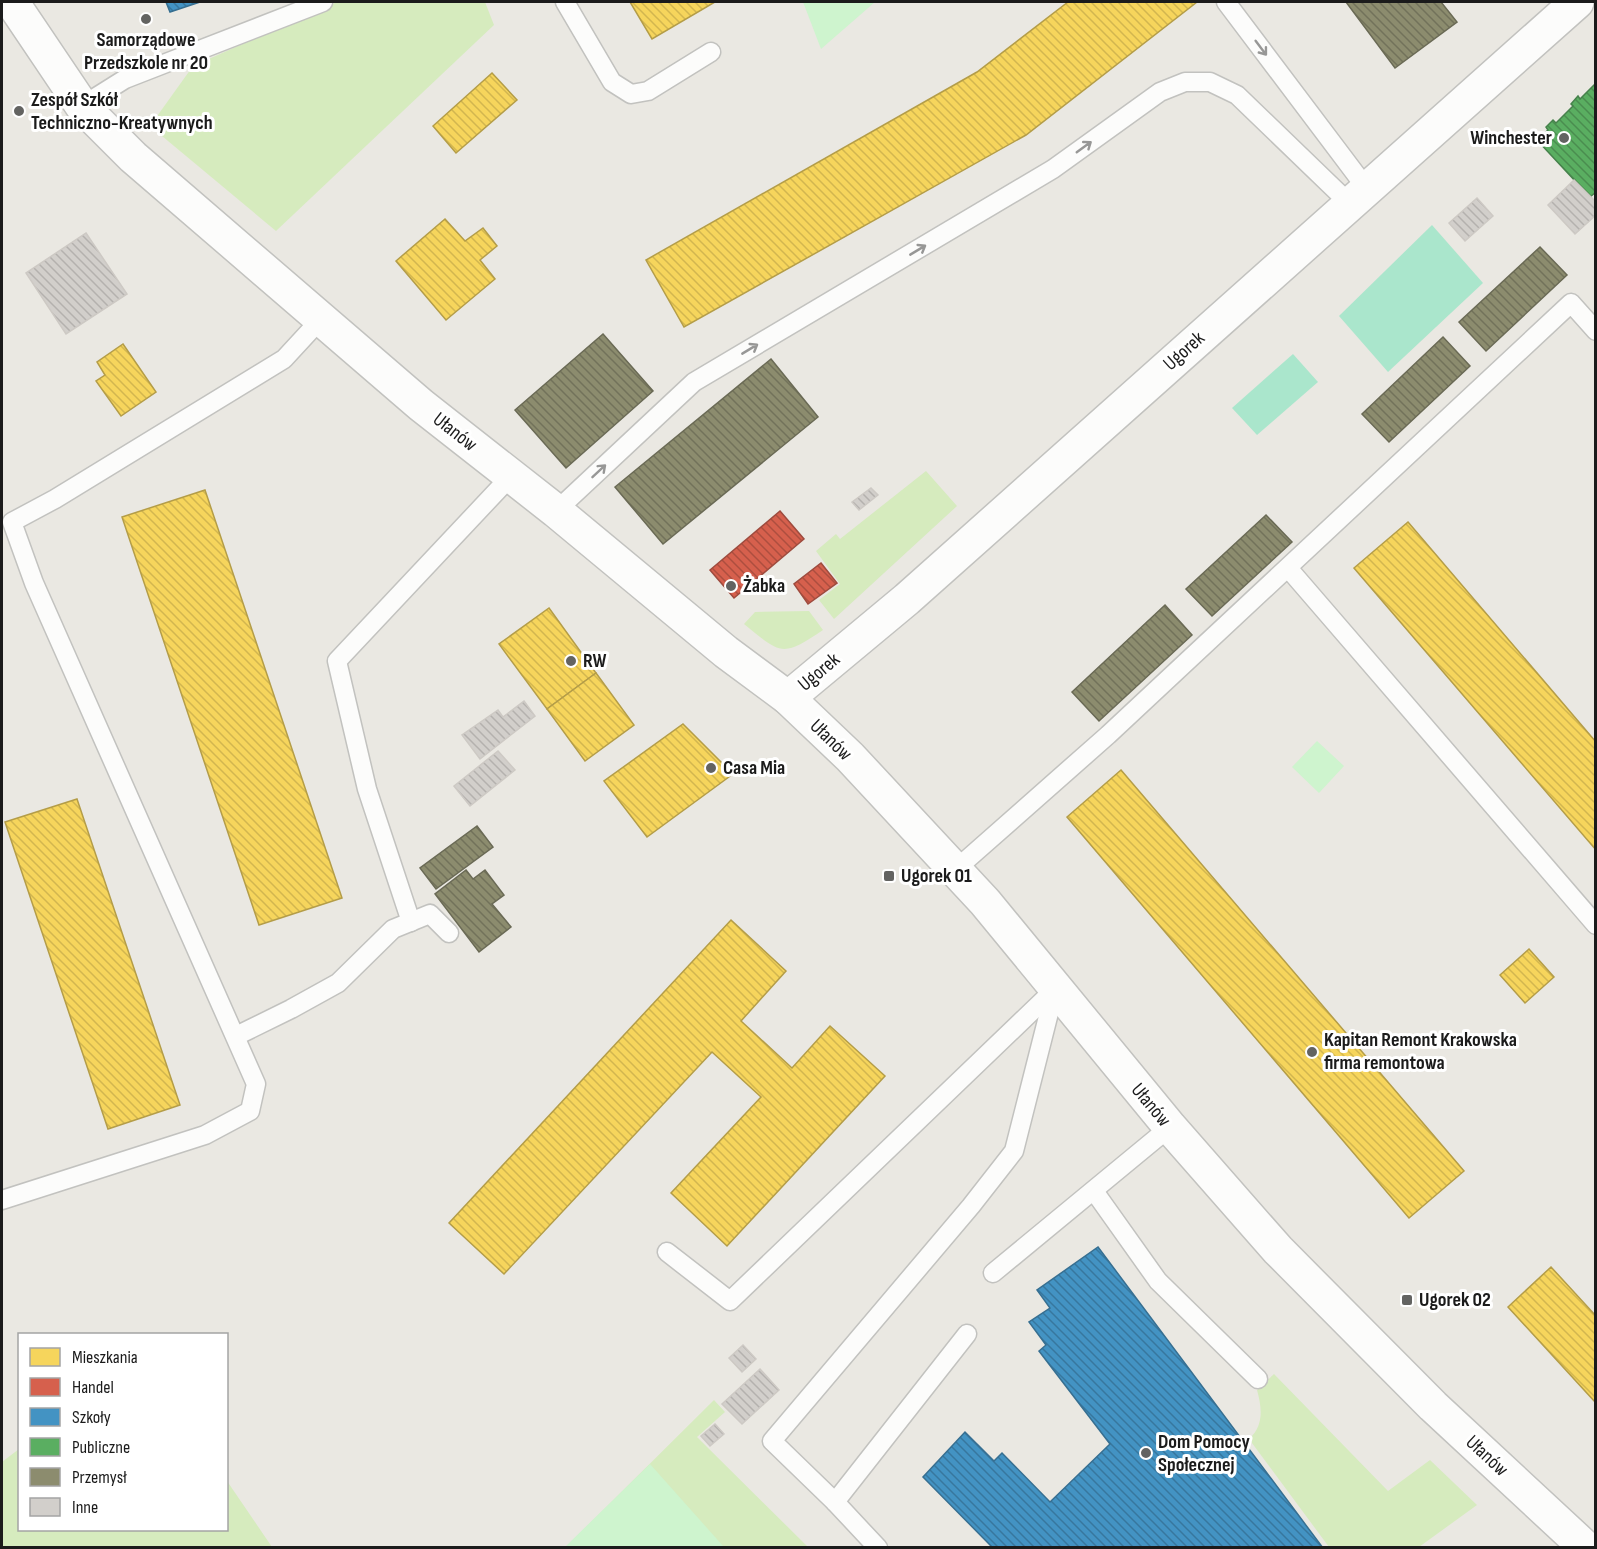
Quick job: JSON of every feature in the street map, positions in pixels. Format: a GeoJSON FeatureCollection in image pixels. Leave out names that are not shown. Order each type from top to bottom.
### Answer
{"type":"FeatureCollection","features":[{"type":"Feature","properties":{"kind":"street","name":"Ułanów"},"geometry":{"type":"LineString","coordinates":[[12,2],[82,106],[133,157],[421,405],[556,511],[726,652],[788,698],[850,757],[985,903],[1170,1127],[1278,1250],[1433,1406],[1586,1548]]}},
{"type":"Feature","properties":{"kind":"street","name":"Ugorek"},"geometry":{"type":"LineString","coordinates":[[788,698],[907,599],[1577,2]]}},
{"type":"Feature","properties":{"kind":"lane"},"geometry":{"type":"LineString","coordinates":[[82,106],[125,79],[323,2]]}},
{"type":"Feature","properties":{"kind":"lane"},"geometry":{"type":"LineString","coordinates":[[565,2],[612,82],[631,94],[648,91],[711,52]]}},
{"type":"Feature","properties":{"kind":"lane"},"geometry":{"type":"LineString","coordinates":[[1226,2],[1358,196]]}},
{"type":"Feature","properties":{"kind":"lane"},"geometry":{"type":"LineString","coordinates":[[556,511],[694,382],[1043,175],[1160,92],[1185,82],[1210,82],[1237,95],[1358,196]]}},
{"type":"Feature","properties":{"kind":"lane"},"geometry":{"type":"LineString","coordinates":[[955,870],[1066,773],[1571,303],[1596,331]]}},
{"type":"Feature","properties":{"kind":"lane"},"geometry":{"type":"LineString","coordinates":[[2,1200],[205,1135],[250,1111],[256,1084],[34,583],[7,517],[55,499],[284,359],[320,320]]}},
{"type":"Feature","properties":{"kind":"lane"},"geometry":{"type":"LineString","coordinates":[[411,922],[367,789],[337,661],[511,476]]}},
{"type":"Feature","properties":{"kind":"lane"},"geometry":{"type":"LineString","coordinates":[[1288,568],[1596,925]]}},
{"type":"Feature","properties":{"kind":"lane"},"geometry":{"type":"LineString","coordinates":[[236,1035],[291,1009],[338,983],[393,929],[430,914],[449,933]]}},
{"type":"Feature","properties":{"kind":"lane"},"geometry":{"type":"LineString","coordinates":[[667,1252],[730,1301],[1055,989]]}},
{"type":"Feature","properties":{"kind":"lane"},"geometry":{"type":"LineString","coordinates":[[878,1548],[835,1502],[772,1441],[964,1215],[1014,1151],[1055,989]]}},
{"type":"Feature","properties":{"kind":"lane"},"geometry":{"type":"LineString","coordinates":[[993,1273],[1170,1127]]}},
{"type":"Feature","properties":{"kind":"lane"},"geometry":{"type":"LineString","coordinates":[[1094,1191],[1158,1281],[1258,1379]]}},
{"type":"Feature","properties":{"kind":"lane"},"geometry":{"type":"LineString","coordinates":[[835,1502],[967,1334]]}},
{"type":"Feature","properties":{"kind":"green space"},"geometry":{"type":"Polygon","coordinates":[[[337,2],[485,2],[494,25],[276,231],[150,126],[193,66],[337,2]]]}},
{"type":"Feature","properties":{"kind":"green space"},"geometry":{"type":"Polygon","coordinates":[[[803,2],[875,2],[821,49],[803,2]]]}},
{"type":"Feature","properties":{"kind":"green space"},"geometry":{"type":"Polygon","coordinates":[[[1432,225],[1483,283],[1388,372],[1339,316],[1432,225]]]}},
{"type":"Feature","properties":{"kind":"green space"},"geometry":{"type":"Polygon","coordinates":[[[1293,354],[1318,382],[1257,435],[1232,408],[1293,354]]]}},
{"type":"Feature","properties":{"kind":"green space"},"geometry":{"type":"Polygon","coordinates":[[[926,471],[957,506],[834,619],[819,600],[840,584],[816,551],[836,534],[840,539],[926,471]]]}},
{"type":"Feature","properties":{"kind":"green space"},"geometry":{"type":"Polygon","coordinates":[[[809,611],[823,630],[790,648],[782,649],[766,642],[744,624],[755,612],[809,611]]]}},
{"type":"Feature","properties":{"kind":"green space"},"geometry":{"type":"Polygon","coordinates":[[[1317,741],[1344,766],[1319,793],[1292,767],[1317,741]]]}},
{"type":"Feature","properties":{"kind":"green space"},"geometry":{"type":"Polygon","coordinates":[[[1274,1374],[1388,1491],[1430,1460],[1477,1505],[1419,1547],[1329,1547],[1249,1439],[1259,1423],[1260,1403],[1257,1390],[1274,1374]]]}},
{"type":"Feature","properties":{"kind":"green space"},"geometry":{"type":"Polygon","coordinates":[[[714,1400],[725,1412],[697,1437],[808,1547],[565,1548],[714,1400]]]}},
{"type":"Feature","properties":{"kind":"green space"},"geometry":{"type":"Polygon","coordinates":[[[18,1450],[18,1531],[228,1531],[228,1482],[272,1547],[2,1547],[2,1462],[18,1450]]]}},
{"type":"Feature","properties":{"kind":"green space"},"geometry":{"type":"Polygon","coordinates":[[[650,1464],[724,1547],[565,1547],[650,1464]]]}},
{"type":"Feature","properties":{"kind":"building: Mieszkania"},"geometry":{"type":"Polygon","coordinates":[[[630,2],[715,2],[652,39],[630,2]]]}},
{"type":"Feature","properties":{"kind":"building: Mieszkania"},"geometry":{"type":"Polygon","coordinates":[[[1068,2],[1197,2],[1026,135],[684,327],[646,260],[977,72],[1068,2]]]}},
{"type":"Feature","properties":{"kind":"building: Mieszkania"},"geometry":{"type":"Polygon","coordinates":[[[492,73],[517,100],[456,153],[433,126],[492,73]]]}},
{"type":"Feature","properties":{"kind":"building: Mieszkania"},"geometry":{"type":"Polygon","coordinates":[[[445,219],[465,241],[483,228],[497,246],[480,260],[495,279],[446,320],[396,261],[445,219]]]}},
{"type":"Feature","properties":{"kind":"building: Mieszkania"},"geometry":{"type":"Polygon","coordinates":[[[123,344],[156,392],[121,416],[96,381],[105,375],[97,362],[123,344]]]}},
{"type":"Feature","properties":{"kind":"building: Mieszkania"},"geometry":{"type":"Polygon","coordinates":[[[205,490],[342,898],[259,925],[122,517],[205,490]]]}},
{"type":"Feature","properties":{"kind":"building: Mieszkania"},"geometry":{"type":"Polygon","coordinates":[[[1408,522],[1596,742],[1596,850],[1354,568],[1408,522]]]}},
{"type":"Feature","properties":{"kind":"building: Mieszkania"},"geometry":{"type":"Polygon","coordinates":[[[549,608],[596,673],[547,709],[499,644],[549,608]]]}},
{"type":"Feature","properties":{"kind":"building: Mieszkania"},"geometry":{"type":"Polygon","coordinates":[[[596,673],[634,725],[585,761],[547,709],[596,673]]]}},
{"type":"Feature","properties":{"kind":"building: Mieszkania"},"geometry":{"type":"Polygon","coordinates":[[[683,724],[733,774],[647,837],[604,781],[683,724]]]}},
{"type":"Feature","properties":{"kind":"building: Mieszkania"},"geometry":{"type":"Polygon","coordinates":[[[1121,770],[1464,1171],[1409,1218],[1067,817],[1121,770]]]}},
{"type":"Feature","properties":{"kind":"building: Mieszkania"},"geometry":{"type":"Polygon","coordinates":[[[77,799],[180,1105],[108,1129],[5,822],[77,799]]]}},
{"type":"Feature","properties":{"kind":"building: Mieszkania"},"geometry":{"type":"Polygon","coordinates":[[[731,920],[786,971],[741,1021],[792,1068],[830,1026],[885,1076],[727,1246],[671,1193],[761,1097],[712,1052],[504,1274],[449,1223],[731,920]]]}},
{"type":"Feature","properties":{"kind":"building: Mieszkania"},"geometry":{"type":"Polygon","coordinates":[[[1529,949],[1554,977],[1525,1003],[1500,975],[1529,949]]]}},
{"type":"Feature","properties":{"kind":"building: Mieszkania"},"geometry":{"type":"Polygon","coordinates":[[[1551,1267],[1596,1316],[1596,1403],[1508,1307],[1551,1267]]]}},
{"type":"Feature","properties":{"kind":"building: Handel"},"geometry":{"type":"Polygon","coordinates":[[[780,511],[804,539],[734,598],[710,570],[780,511]]]}},
{"type":"Feature","properties":{"kind":"building: Handel"},"geometry":{"type":"Polygon","coordinates":[[[821,563],[837,583],[808,604],[794,584],[821,563]]]}},
{"type":"Feature","properties":{"kind":"building: Szkoły"},"geometry":{"type":"Polygon","coordinates":[[[166,2],[200,2],[170,12],[166,2]]]}},
{"type":"Feature","properties":{"kind":"building: Szkoły"},"geometry":{"type":"Polygon","coordinates":[[[1098,1247],[1323,1548],[993,1548],[923,1477],[965,1432],[994,1461],[1002,1453],[1050,1502],[1110,1444],[1039,1351],[1046,1345],[1029,1322],[1050,1308],[1037,1290],[1098,1247]]]}},
{"type":"Feature","properties":{"kind":"building: Publiczne"},"geometry":{"type":"Polygon","coordinates":[[[1596,83],[1596,192],[1590,197],[1537,140],[1548,130],[1546,127],[1553,120],[1556,123],[1573,106],[1571,104],[1578,96],[1580,99],[1596,83]]]}},
{"type":"Feature","properties":{"kind":"building: Przemysł"},"geometry":{"type":"Polygon","coordinates":[[[1346,2],[1441,2],[1457,22],[1395,68],[1346,2]]]}},
{"type":"Feature","properties":{"kind":"building: Przemysł"},"geometry":{"type":"Polygon","coordinates":[[[1540,247],[1567,275],[1486,351],[1459,322],[1540,247]]]}},
{"type":"Feature","properties":{"kind":"building: Przemysł"},"geometry":{"type":"Polygon","coordinates":[[[603,334],[653,391],[566,468],[515,410],[603,334]]]}},
{"type":"Feature","properties":{"kind":"building: Przemysł"},"geometry":{"type":"Polygon","coordinates":[[[1443,337],[1470,366],[1389,442],[1362,414],[1443,337]]]}},
{"type":"Feature","properties":{"kind":"building: Przemysł"},"geometry":{"type":"Polygon","coordinates":[[[771,359],[818,417],[663,544],[615,487],[771,359]]]}},
{"type":"Feature","properties":{"kind":"building: Przemysł"},"geometry":{"type":"Polygon","coordinates":[[[1266,515],[1292,542],[1212,616],[1186,589],[1266,515]]]}},
{"type":"Feature","properties":{"kind":"building: Przemysł"},"geometry":{"type":"Polygon","coordinates":[[[1165,605],[1192,635],[1099,721],[1072,692],[1165,605]]]}},
{"type":"Feature","properties":{"kind":"building: Przemysł"},"geometry":{"type":"Polygon","coordinates":[[[477,826],[493,847],[436,889],[420,868],[477,826]]]}},
{"type":"Feature","properties":{"kind":"building: Przemysł"},"geometry":{"type":"Polygon","coordinates":[[[466,870],[473,879],[485,870],[504,895],[492,904],[511,927],[479,952],[435,894],[466,870]]]}},
{"type":"Feature","properties":{"kind":"building: Inne"},"geometry":{"type":"Polygon","coordinates":[[[1574,180],[1596,202],[1596,215],[1575,234],[1548,205],[1574,180]]]}},
{"type":"Feature","properties":{"kind":"building: Inne"},"geometry":{"type":"Polygon","coordinates":[[[1477,198],[1493,216],[1465,241],[1449,223],[1477,198]]]}},
{"type":"Feature","properties":{"kind":"building: Inne"},"geometry":{"type":"Polygon","coordinates":[[[86,233],[127,294],[66,334],[26,273],[86,233]]]}},
{"type":"Feature","properties":{"kind":"building: Inne"},"geometry":{"type":"Polygon","coordinates":[[[871,488],[878,495],[859,510],[852,502],[871,488]]]}},
{"type":"Feature","properties":{"kind":"building: Inne"},"geometry":{"type":"Polygon","coordinates":[[[524,701],[535,716],[480,759],[462,735],[498,710],[503,717],[524,701]]]}},
{"type":"Feature","properties":{"kind":"building: Inne"},"geometry":{"type":"Polygon","coordinates":[[[498,751],[515,770],[470,806],[454,786],[498,751]]]}},
{"type":"Feature","properties":{"kind":"building: Inne"},"geometry":{"type":"Polygon","coordinates":[[[743,1345],[756,1359],[742,1372],[729,1358],[743,1345]]]}},
{"type":"Feature","properties":{"kind":"building: Inne"},"geometry":{"type":"Polygon","coordinates":[[[760,1369],[779,1390],[742,1424],[722,1404],[760,1369]]]}},
{"type":"Feature","properties":{"kind":"building: Inne"},"geometry":{"type":"Polygon","coordinates":[[[715,1424],[724,1434],[710,1446],[701,1436],[715,1424]]]}},
{"type":"Feature","properties":{"kind":"place","name":"Samorządowe Przedszkole nr 20"},"geometry":{"type":"Point","coordinates":[146,19]}},
{"type":"Feature","properties":{"kind":"place","name":"Zespół Szkół Techniczno-Kreatywnych"},"geometry":{"type":"Point","coordinates":[19,111]}},
{"type":"Feature","properties":{"kind":"place","name":"Winchester"},"geometry":{"type":"Point","coordinates":[1564,138]}},
{"type":"Feature","properties":{"kind":"place","name":"Żabka"},"geometry":{"type":"Point","coordinates":[731,586]}},
{"type":"Feature","properties":{"kind":"place","name":"RW"},"geometry":{"type":"Point","coordinates":[571,661]}},
{"type":"Feature","properties":{"kind":"place","name":"Casa Mia"},"geometry":{"type":"Point","coordinates":[711,768]}},
{"type":"Feature","properties":{"kind":"place","name":"Ugorek 01"},"geometry":{"type":"Point","coordinates":[889,876]}},
{"type":"Feature","properties":{"kind":"place","name":"Kapitan Remont Krakowska firma remontowa"},"geometry":{"type":"Point","coordinates":[1312,1052]}},
{"type":"Feature","properties":{"kind":"place","name":"Ugorek 02"},"geometry":{"type":"Point","coordinates":[1407,1300]}},
{"type":"Feature","properties":{"kind":"place","name":"Dom Pomocy Społecznej"},"geometry":{"type":"Point","coordinates":[1146,1453]}}]}
